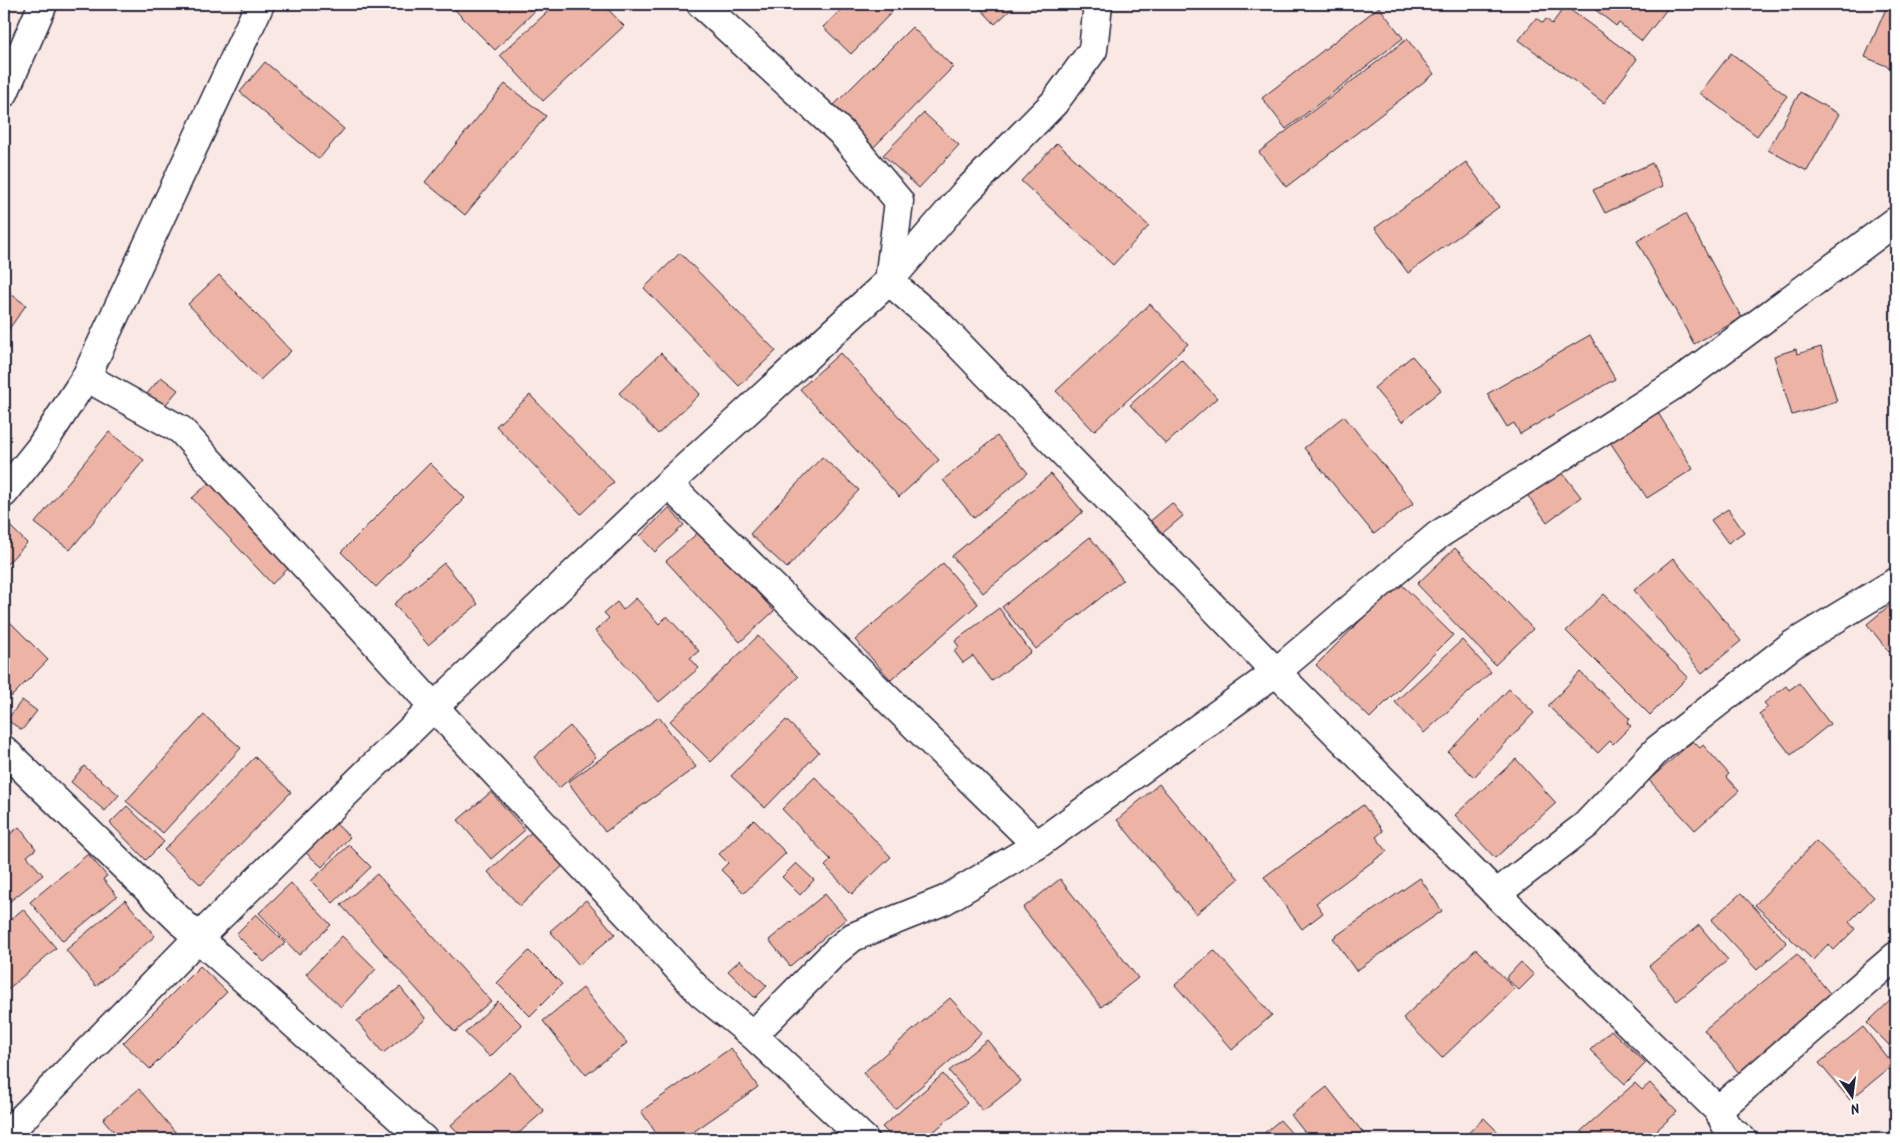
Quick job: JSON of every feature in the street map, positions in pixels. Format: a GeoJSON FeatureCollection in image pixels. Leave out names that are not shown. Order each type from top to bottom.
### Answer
{"type":"FeatureCollection","features":[{"type":"Feature","properties":{"kind":"street"},"geometry":{"type":"LineString","coordinates":[[4,93],[43,4]]}},
{"type":"Feature","properties":{"kind":"street"},"geometry":{"type":"LineString","coordinates":[[4,493],[40,448],[86,377],[260,4]]}},
{"type":"Feature","properties":{"kind":"street"},"geometry":{"type":"LineString","coordinates":[[701,4],[841,132],[900,201],[889,281]]}},
{"type":"Feature","properties":{"kind":"street"},"geometry":{"type":"LineString","coordinates":[[4,1137],[198,938],[434,707],[668,484],[889,281],[964,194],[1054,103],[1093,50],[1098,4]]}},
{"type":"Feature","properties":{"kind":"street"},"geometry":{"type":"LineString","coordinates":[[753,1035],[836,951],[853,937],[891,920],[945,900],[1037,845],[1276,672],[1438,535],[1679,382],[1896,221]]}},
{"type":"Feature","properties":{"kind":"street"},"geometry":{"type":"LineString","coordinates":[[889,281],[938,324],[1276,672],[1725,1129],[1896,956]]}},
{"type":"Feature","properties":{"kind":"street"},"geometry":{"type":"LineString","coordinates":[[86,377],[181,430],[434,707],[701,993],[753,1035],[864,1139]]}},
{"type":"Feature","properties":{"kind":"street"},"geometry":{"type":"LineString","coordinates":[[668,484],[1037,845]]}},
{"type":"Feature","properties":{"kind":"street"},"geometry":{"type":"LineString","coordinates":[[1496,894],[1586,825],[1658,749],[1792,645],[1896,582]]}},
{"type":"Feature","properties":{"kind":"street"},"geometry":{"type":"LineString","coordinates":[[4,750],[198,938],[412,1136]]}},
{"type":"Feature","properties":{"kind":"building"},"geometry":{"type":"Polygon","coordinates":[[[457,4],[542,4],[495,50],[453,8],[457,4]]]}},
{"type":"Feature","properties":{"kind":"building"},"geometry":{"type":"Polygon","coordinates":[[[556,4],[603,4],[624,26],[543,101],[500,55],[556,4]]]}},
{"type":"Feature","properties":{"kind":"building"},"geometry":{"type":"Polygon","coordinates":[[[847,4],[883,4],[892,12],[851,54],[823,27],[847,4]]]}},
{"type":"Feature","properties":{"kind":"building"},"geometry":{"type":"Polygon","coordinates":[[[976,4],[1017,4],[995,24],[976,4]]]}},
{"type":"Feature","properties":{"kind":"building"},"geometry":{"type":"Polygon","coordinates":[[[1588,4],[1671,4],[1642,41],[1619,23],[1616,26],[1588,4]]]}},
{"type":"Feature","properties":{"kind":"building"},"geometry":{"type":"Polygon","coordinates":[[[1888,4],[1896,4],[1896,70],[1865,57],[1888,4]]]}},
{"type":"Feature","properties":{"kind":"building"},"geometry":{"type":"Polygon","coordinates":[[[1565,6],[1637,59],[1604,103],[1519,40],[1536,18],[1543,23],[1546,19],[1552,24],[1565,6]]]}},
{"type":"Feature","properties":{"kind":"building"},"geometry":{"type":"Polygon","coordinates":[[[1379,7],[1403,38],[1286,129],[1262,98],[1379,7]]]}},
{"type":"Feature","properties":{"kind":"building"},"geometry":{"type":"Polygon","coordinates":[[[912,27],[953,67],[871,150],[830,109],[912,27]]]}},
{"type":"Feature","properties":{"kind":"building"},"geometry":{"type":"Polygon","coordinates":[[[1407,39],[1434,74],[1286,187],[1259,152],[1407,39]]]}},
{"type":"Feature","properties":{"kind":"building"},"geometry":{"type":"Polygon","coordinates":[[[1731,53],[1787,96],[1757,136],[1700,93],[1731,53]]]}},
{"type":"Feature","properties":{"kind":"building"},"geometry":{"type":"Polygon","coordinates":[[[265,62],[344,129],[319,159],[240,92],[265,62]]]}},
{"type":"Feature","properties":{"kind":"building"},"geometry":{"type":"Polygon","coordinates":[[[505,84],[546,116],[465,215],[425,182],[505,84]]]}},
{"type":"Feature","properties":{"kind":"building"},"geometry":{"type":"Polygon","coordinates":[[[1800,92],[1839,114],[1807,171],[1768,150],[1800,92]]]}},
{"type":"Feature","properties":{"kind":"building"},"geometry":{"type":"Polygon","coordinates":[[[924,113],[959,145],[919,188],[883,155],[924,113]]]}},
{"type":"Feature","properties":{"kind":"building"},"geometry":{"type":"Polygon","coordinates":[[[1057,143],[1149,226],[1113,265],[1021,181],[1057,143]]]}},
{"type":"Feature","properties":{"kind":"building"},"geometry":{"type":"Polygon","coordinates":[[[1466,162],[1499,207],[1408,273],[1375,228],[1466,162]]]}},
{"type":"Feature","properties":{"kind":"building"},"geometry":{"type":"Polygon","coordinates":[[[1652,163],[1663,186],[1605,213],[1593,190],[1652,163]]]}},
{"type":"Feature","properties":{"kind":"building"},"geometry":{"type":"Polygon","coordinates":[[[1685,214],[1742,318],[1694,344],[1637,241],[1685,214]]]}},
{"type":"Feature","properties":{"kind":"building"},"geometry":{"type":"Polygon","coordinates":[[[680,253],[776,351],[739,386],[644,288],[680,253]]]}},
{"type":"Feature","properties":{"kind":"building"},"geometry":{"type":"Polygon","coordinates":[[[219,275],[291,351],[260,380],[188,304],[219,275]]]}},
{"type":"Feature","properties":{"kind":"building"},"geometry":{"type":"Polygon","coordinates":[[[4,289],[26,305],[4,336],[4,289]]]}},
{"type":"Feature","properties":{"kind":"building"},"geometry":{"type":"Polygon","coordinates":[[[1150,304],[1188,344],[1094,431],[1056,391],[1150,304]]]}},
{"type":"Feature","properties":{"kind":"building"},"geometry":{"type":"Polygon","coordinates":[[[1590,335],[1615,379],[1520,434],[1514,423],[1507,427],[1487,394],[1590,335]]]}},
{"type":"Feature","properties":{"kind":"building"},"geometry":{"type":"Polygon","coordinates":[[[1821,347],[1837,402],[1792,415],[1774,356],[1796,349],[1797,354],[1821,347]]]}},
{"type":"Feature","properties":{"kind":"building"},"geometry":{"type":"Polygon","coordinates":[[[661,353],[700,394],[658,434],[619,393],[661,353]]]}},
{"type":"Feature","properties":{"kind":"building"},"geometry":{"type":"Polygon","coordinates":[[[840,353],[939,460],[899,497],[800,389],[840,353]]]}},
{"type":"Feature","properties":{"kind":"building"},"geometry":{"type":"Polygon","coordinates":[[[1412,356],[1441,390],[1402,422],[1374,388],[1412,356]]]}},
{"type":"Feature","properties":{"kind":"building"},"geometry":{"type":"Polygon","coordinates":[[[1181,359],[1217,398],[1166,444],[1130,405],[1181,359]]]}},
{"type":"Feature","properties":{"kind":"building"},"geometry":{"type":"Polygon","coordinates":[[[161,377],[178,390],[162,409],[145,396],[161,377]]]}},
{"type":"Feature","properties":{"kind":"building"},"geometry":{"type":"Polygon","coordinates":[[[530,395],[614,482],[581,514],[496,426],[530,395]]]}},
{"type":"Feature","properties":{"kind":"building"},"geometry":{"type":"Polygon","coordinates":[[[1655,408],[1693,469],[1647,498],[1608,439],[1655,408]]]}},
{"type":"Feature","properties":{"kind":"building"},"geometry":{"type":"Polygon","coordinates":[[[1344,416],[1414,503],[1374,534],[1304,448],[1344,416]]]}},
{"type":"Feature","properties":{"kind":"building"},"geometry":{"type":"Polygon","coordinates":[[[109,432],[144,460],[70,550],[35,523],[109,432]]]}},
{"type":"Feature","properties":{"kind":"building"},"geometry":{"type":"Polygon","coordinates":[[[997,436],[1028,473],[974,518],[943,480],[997,436]]]}},
{"type":"Feature","properties":{"kind":"building"},"geometry":{"type":"Polygon","coordinates":[[[822,457],[859,490],[787,568],[750,534],[822,457]]]}},
{"type":"Feature","properties":{"kind":"building"},"geometry":{"type":"Polygon","coordinates":[[[430,463],[465,498],[376,587],[341,552],[430,463]]]}},
{"type":"Feature","properties":{"kind":"building"},"geometry":{"type":"Polygon","coordinates":[[[1558,467],[1581,497],[1547,522],[1525,492],[1558,467]]]}},
{"type":"Feature","properties":{"kind":"building"},"geometry":{"type":"Polygon","coordinates":[[[1051,474],[1083,512],[983,593],[952,556],[1051,474]]]}},
{"type":"Feature","properties":{"kind":"building"},"geometry":{"type":"Polygon","coordinates":[[[216,477],[295,562],[272,584],[192,498],[216,477]]]}},
{"type":"Feature","properties":{"kind":"building"},"geometry":{"type":"Polygon","coordinates":[[[1172,503],[1183,516],[1159,536],[1148,523],[1172,503]]]}},
{"type":"Feature","properties":{"kind":"building"},"geometry":{"type":"Polygon","coordinates":[[[669,508],[684,525],[655,552],[640,536],[669,508]]]}},
{"type":"Feature","properties":{"kind":"building"},"geometry":{"type":"Polygon","coordinates":[[[1728,509],[1744,532],[1728,543],[1711,520],[1728,509]]]}},
{"type":"Feature","properties":{"kind":"building"},"geometry":{"type":"Polygon","coordinates":[[[7,523],[27,543],[4,567],[4,527],[7,523]]]}},
{"type":"Feature","properties":{"kind":"building"},"geometry":{"type":"Polygon","coordinates":[[[701,530],[774,611],[740,642],[666,561],[701,530]]]}},
{"type":"Feature","properties":{"kind":"building"},"geometry":{"type":"Polygon","coordinates":[[[1090,537],[1123,580],[1036,649],[1002,607],[1090,537]]]}},
{"type":"Feature","properties":{"kind":"building"},"geometry":{"type":"Polygon","coordinates":[[[1455,548],[1533,629],[1495,665],[1417,584],[1455,548]]]}},
{"type":"Feature","properties":{"kind":"building"},"geometry":{"type":"Polygon","coordinates":[[[1673,558],[1741,641],[1702,673],[1634,590],[1673,558]]]}},
{"type":"Feature","properties":{"kind":"building"},"geometry":{"type":"Polygon","coordinates":[[[444,563],[478,604],[428,645],[394,604],[444,563]]]}},
{"type":"Feature","properties":{"kind":"building"},"geometry":{"type":"Polygon","coordinates":[[[943,563],[978,604],[891,680],[855,640],[943,563]]]}},
{"type":"Feature","properties":{"kind":"building"},"geometry":{"type":"Polygon","coordinates":[[[1399,582],[1453,635],[1370,718],[1316,665],[1399,582]]]}},
{"type":"Feature","properties":{"kind":"building"},"geometry":{"type":"Polygon","coordinates":[[[1604,594],[1688,677],[1650,715],[1566,631],[1604,594]]]}},
{"type":"Feature","properties":{"kind":"building"},"geometry":{"type":"Polygon","coordinates":[[[636,598],[659,624],[667,616],[699,651],[690,658],[699,668],[659,702],[595,631],[609,618],[604,613],[617,602],[623,610],[636,598]]]}},
{"type":"Feature","properties":{"kind":"building"},"geometry":{"type":"Polygon","coordinates":[[[1896,600],[1896,646],[1889,652],[1867,624],[1896,600]]]}},
{"type":"Feature","properties":{"kind":"building"},"geometry":{"type":"Polygon","coordinates":[[[999,608],[1031,652],[992,681],[973,656],[963,663],[954,651],[959,647],[955,641],[999,608]]]}},
{"type":"Feature","properties":{"kind":"building"},"geometry":{"type":"Polygon","coordinates":[[[4,616],[48,660],[11,697],[4,690],[4,616]]]}},
{"type":"Feature","properties":{"kind":"building"},"geometry":{"type":"Polygon","coordinates":[[[758,636],[798,677],[711,762],[670,721],[758,636]]]}},
{"type":"Feature","properties":{"kind":"building"},"geometry":{"type":"Polygon","coordinates":[[[1462,640],[1491,672],[1424,733],[1395,702],[1462,640]]]}},
{"type":"Feature","properties":{"kind":"building"},"geometry":{"type":"Polygon","coordinates":[[[1580,672],[1630,719],[1627,723],[1631,726],[1613,744],[1610,741],[1598,753],[1548,706],[1580,672]]]}},
{"type":"Feature","properties":{"kind":"building"},"geometry":{"type":"Polygon","coordinates":[[[1799,683],[1830,724],[1791,755],[1759,714],[1768,707],[1764,703],[1786,686],[1789,690],[1799,683]]]}},
{"type":"Feature","properties":{"kind":"building"},"geometry":{"type":"Polygon","coordinates":[[[1509,689],[1534,713],[1474,777],[1448,752],[1509,689]]]}},
{"type":"Feature","properties":{"kind":"building"},"geometry":{"type":"Polygon","coordinates":[[[22,700],[37,711],[22,730],[7,720],[22,700]]]}},
{"type":"Feature","properties":{"kind":"building"},"geometry":{"type":"Polygon","coordinates":[[[204,715],[241,748],[163,833],[126,801],[204,715]]]}},
{"type":"Feature","properties":{"kind":"building"},"geometry":{"type":"Polygon","coordinates":[[[659,717],[696,767],[605,832],[568,782],[659,717]]]}},
{"type":"Feature","properties":{"kind":"building"},"geometry":{"type":"Polygon","coordinates":[[[786,720],[819,752],[765,808],[731,776],[786,720]]]}},
{"type":"Feature","properties":{"kind":"building"},"geometry":{"type":"Polygon","coordinates":[[[570,726],[596,757],[559,788],[534,757],[570,726]]]}},
{"type":"Feature","properties":{"kind":"building"},"geometry":{"type":"Polygon","coordinates":[[[1693,741],[1700,748],[1703,745],[1729,774],[1726,777],[1739,791],[1695,830],[1649,780],[1693,741]]]}},
{"type":"Feature","properties":{"kind":"building"},"geometry":{"type":"Polygon","coordinates":[[[255,757],[291,792],[201,885],[164,850],[255,757]]]}},
{"type":"Feature","properties":{"kind":"building"},"geometry":{"type":"Polygon","coordinates":[[[1516,759],[1556,803],[1495,858],[1455,815],[1516,759]]]}},
{"type":"Feature","properties":{"kind":"building"},"geometry":{"type":"Polygon","coordinates":[[[84,766],[119,795],[105,811],[71,782],[84,766]]]}},
{"type":"Feature","properties":{"kind":"building"},"geometry":{"type":"Polygon","coordinates":[[[815,777],[891,857],[852,894],[825,866],[831,860],[782,809],[815,777]]]}},
{"type":"Feature","properties":{"kind":"building"},"geometry":{"type":"Polygon","coordinates":[[[1159,784],[1239,879],[1196,914],[1117,820],[1159,784]]]}},
{"type":"Feature","properties":{"kind":"building"},"geometry":{"type":"Polygon","coordinates":[[[491,792],[525,830],[491,859],[458,820],[491,792]]]}},
{"type":"Feature","properties":{"kind":"building"},"geometry":{"type":"Polygon","coordinates":[[[1363,805],[1383,831],[1376,837],[1387,851],[1316,903],[1323,913],[1302,929],[1264,877],[1363,805]]]}},
{"type":"Feature","properties":{"kind":"building"},"geometry":{"type":"Polygon","coordinates":[[[127,806],[164,842],[146,860],[110,823],[127,806]]]}},
{"type":"Feature","properties":{"kind":"building"},"geometry":{"type":"Polygon","coordinates":[[[754,820],[786,853],[744,893],[721,870],[728,863],[719,854],[754,820]]]}},
{"type":"Feature","properties":{"kind":"building"},"geometry":{"type":"Polygon","coordinates":[[[333,821],[350,837],[322,867],[304,851],[333,821]]]}},
{"type":"Feature","properties":{"kind":"building"},"geometry":{"type":"Polygon","coordinates":[[[4,826],[10,834],[19,827],[36,849],[27,856],[43,875],[4,906],[4,826]]]}},
{"type":"Feature","properties":{"kind":"building"},"geometry":{"type":"Polygon","coordinates":[[[537,827],[568,861],[520,906],[488,872],[537,827]]]}},
{"type":"Feature","properties":{"kind":"building"},"geometry":{"type":"Polygon","coordinates":[[[1816,841],[1874,897],[1849,922],[1855,929],[1834,950],[1828,944],[1813,960],[1755,905],[1816,841]]]}},
{"type":"Feature","properties":{"kind":"building"},"geometry":{"type":"Polygon","coordinates":[[[349,845],[371,867],[333,903],[311,881],[349,845]]]}},
{"type":"Feature","properties":{"kind":"building"},"geometry":{"type":"Polygon","coordinates":[[[88,854],[107,876],[103,879],[117,896],[63,941],[30,902],[88,854]]]}},
{"type":"Feature","properties":{"kind":"building"},"geometry":{"type":"Polygon","coordinates":[[[796,863],[814,880],[800,895],[782,877],[796,863]]]}},
{"type":"Feature","properties":{"kind":"building"},"geometry":{"type":"Polygon","coordinates":[[[377,874],[491,1001],[455,1032],[341,905],[377,874]]]}},
{"type":"Feature","properties":{"kind":"building"},"geometry":{"type":"Polygon","coordinates":[[[1420,878],[1442,911],[1356,971],[1333,938],[1420,878]]]}},
{"type":"Feature","properties":{"kind":"building"},"geometry":{"type":"Polygon","coordinates":[[[1060,879],[1138,978],[1101,1007],[1023,908],[1060,879]]]}},
{"type":"Feature","properties":{"kind":"building"},"geometry":{"type":"Polygon","coordinates":[[[291,883],[331,925],[299,955],[259,913],[291,883]]]}},
{"type":"Feature","properties":{"kind":"building"},"geometry":{"type":"Polygon","coordinates":[[[1741,893],[1787,943],[1757,970],[1711,920],[1741,893]]]}},
{"type":"Feature","properties":{"kind":"building"},"geometry":{"type":"Polygon","coordinates":[[[825,894],[846,919],[790,966],[769,940],[825,894]]]}},
{"type":"Feature","properties":{"kind":"building"},"geometry":{"type":"Polygon","coordinates":[[[125,900],[155,936],[96,986],[66,950],[125,900]]]}},
{"type":"Feature","properties":{"kind":"building"},"geometry":{"type":"Polygon","coordinates":[[[586,900],[615,934],[579,965],[550,931],[586,900]]]}},
{"type":"Feature","properties":{"kind":"building"},"geometry":{"type":"Polygon","coordinates":[[[23,909],[56,948],[7,990],[4,987],[4,925],[23,909]]]}},
{"type":"Feature","properties":{"kind":"building"},"geometry":{"type":"Polygon","coordinates":[[[256,914],[285,943],[264,962],[236,934],[256,914]]]}},
{"type":"Feature","properties":{"kind":"building"},"geometry":{"type":"Polygon","coordinates":[[[1699,925],[1728,960],[1677,1001],[1649,966],[1699,925]]]}},
{"type":"Feature","properties":{"kind":"building"},"geometry":{"type":"Polygon","coordinates":[[[342,936],[376,969],[341,1007],[306,974],[342,936]]]}},
{"type":"Feature","properties":{"kind":"building"},"geometry":{"type":"Polygon","coordinates":[[[1476,949],[1515,989],[1442,1058],[1403,1018],[1476,949]]]}},
{"type":"Feature","properties":{"kind":"building"},"geometry":{"type":"Polygon","coordinates":[[[1214,950],[1272,1015],[1232,1050],[1175,985],[1214,950]]]}},
{"type":"Feature","properties":{"kind":"building"},"geometry":{"type":"Polygon","coordinates":[[[529,951],[562,984],[530,1016],[497,983],[529,951]]]}},
{"type":"Feature","properties":{"kind":"building"},"geometry":{"type":"Polygon","coordinates":[[[1797,954],[1833,997],[1739,1073],[1704,1030],[1797,954]]]}},
{"type":"Feature","properties":{"kind":"building"},"geometry":{"type":"Polygon","coordinates":[[[740,960],[767,986],[755,998],[728,971],[740,960]]]}},
{"type":"Feature","properties":{"kind":"building"},"geometry":{"type":"Polygon","coordinates":[[[1521,962],[1534,975],[1519,990],[1506,978],[1521,962]]]}},
{"type":"Feature","properties":{"kind":"building"},"geometry":{"type":"Polygon","coordinates":[[[200,966],[227,992],[150,1069],[123,1043],[200,966]]]}},
{"type":"Feature","properties":{"kind":"building"},"geometry":{"type":"Polygon","coordinates":[[[400,987],[426,1019],[383,1053],[357,1021],[400,987]]]}},
{"type":"Feature","properties":{"kind":"building"},"geometry":{"type":"Polygon","coordinates":[[[583,988],[627,1043],[586,1075],[543,1021],[583,988]]]}},
{"type":"Feature","properties":{"kind":"building"},"geometry":{"type":"Polygon","coordinates":[[[1896,995],[1896,1052],[1867,1023],[1896,995]]]}},
{"type":"Feature","properties":{"kind":"building"},"geometry":{"type":"Polygon","coordinates":[[[950,998],[982,1033],[895,1109],[863,1073],[950,998]]]}},
{"type":"Feature","properties":{"kind":"building"},"geometry":{"type":"Polygon","coordinates":[[[498,1001],[522,1025],[490,1057],[465,1033],[498,1001]]]}},
{"type":"Feature","properties":{"kind":"building"},"geometry":{"type":"Polygon","coordinates":[[[1863,1027],[1893,1065],[1850,1100],[1819,1063],[1863,1027]]]}},
{"type":"Feature","properties":{"kind":"building"},"geometry":{"type":"Polygon","coordinates":[[[1611,1030],[1646,1063],[1625,1084],[1590,1050],[1611,1030]]]}},
{"type":"Feature","properties":{"kind":"building"},"geometry":{"type":"Polygon","coordinates":[[[987,1040],[1021,1081],[983,1111],[949,1071],[987,1040]]]}},
{"type":"Feature","properties":{"kind":"building"},"geometry":{"type":"Polygon","coordinates":[[[731,1048],[758,1087],[683,1139],[660,1139],[641,1111],[731,1048]]]}},
{"type":"Feature","properties":{"kind":"building"},"geometry":{"type":"Polygon","coordinates":[[[510,1072],[544,1111],[512,1139],[464,1139],[451,1125],[510,1072]]]}},
{"type":"Feature","properties":{"kind":"building"},"geometry":{"type":"Polygon","coordinates":[[[943,1074],[967,1103],[925,1139],[894,1139],[882,1127],[943,1074]]]}},
{"type":"Feature","properties":{"kind":"building"},"geometry":{"type":"Polygon","coordinates":[[[1635,1083],[1642,1090],[1650,1083],[1677,1112],[1647,1139],[1588,1139],[1581,1131],[1635,1083]]]}},
{"type":"Feature","properties":{"kind":"building"},"geometry":{"type":"Polygon","coordinates":[[[1327,1087],[1368,1139],[1310,1139],[1291,1115],[1327,1087]]]}},
{"type":"Feature","properties":{"kind":"building"},"geometry":{"type":"Polygon","coordinates":[[[139,1089],[181,1139],[120,1139],[103,1119],[139,1089]]]}},
{"type":"Feature","properties":{"kind":"building"},"geometry":{"type":"Polygon","coordinates":[[[1484,1118],[1505,1139],[1462,1139],[1484,1118]]]}},
{"type":"Feature","properties":{"kind":"building"},"geometry":{"type":"Polygon","coordinates":[[[1280,1120],[1297,1139],[1257,1139],[1280,1120]]]}}]}
